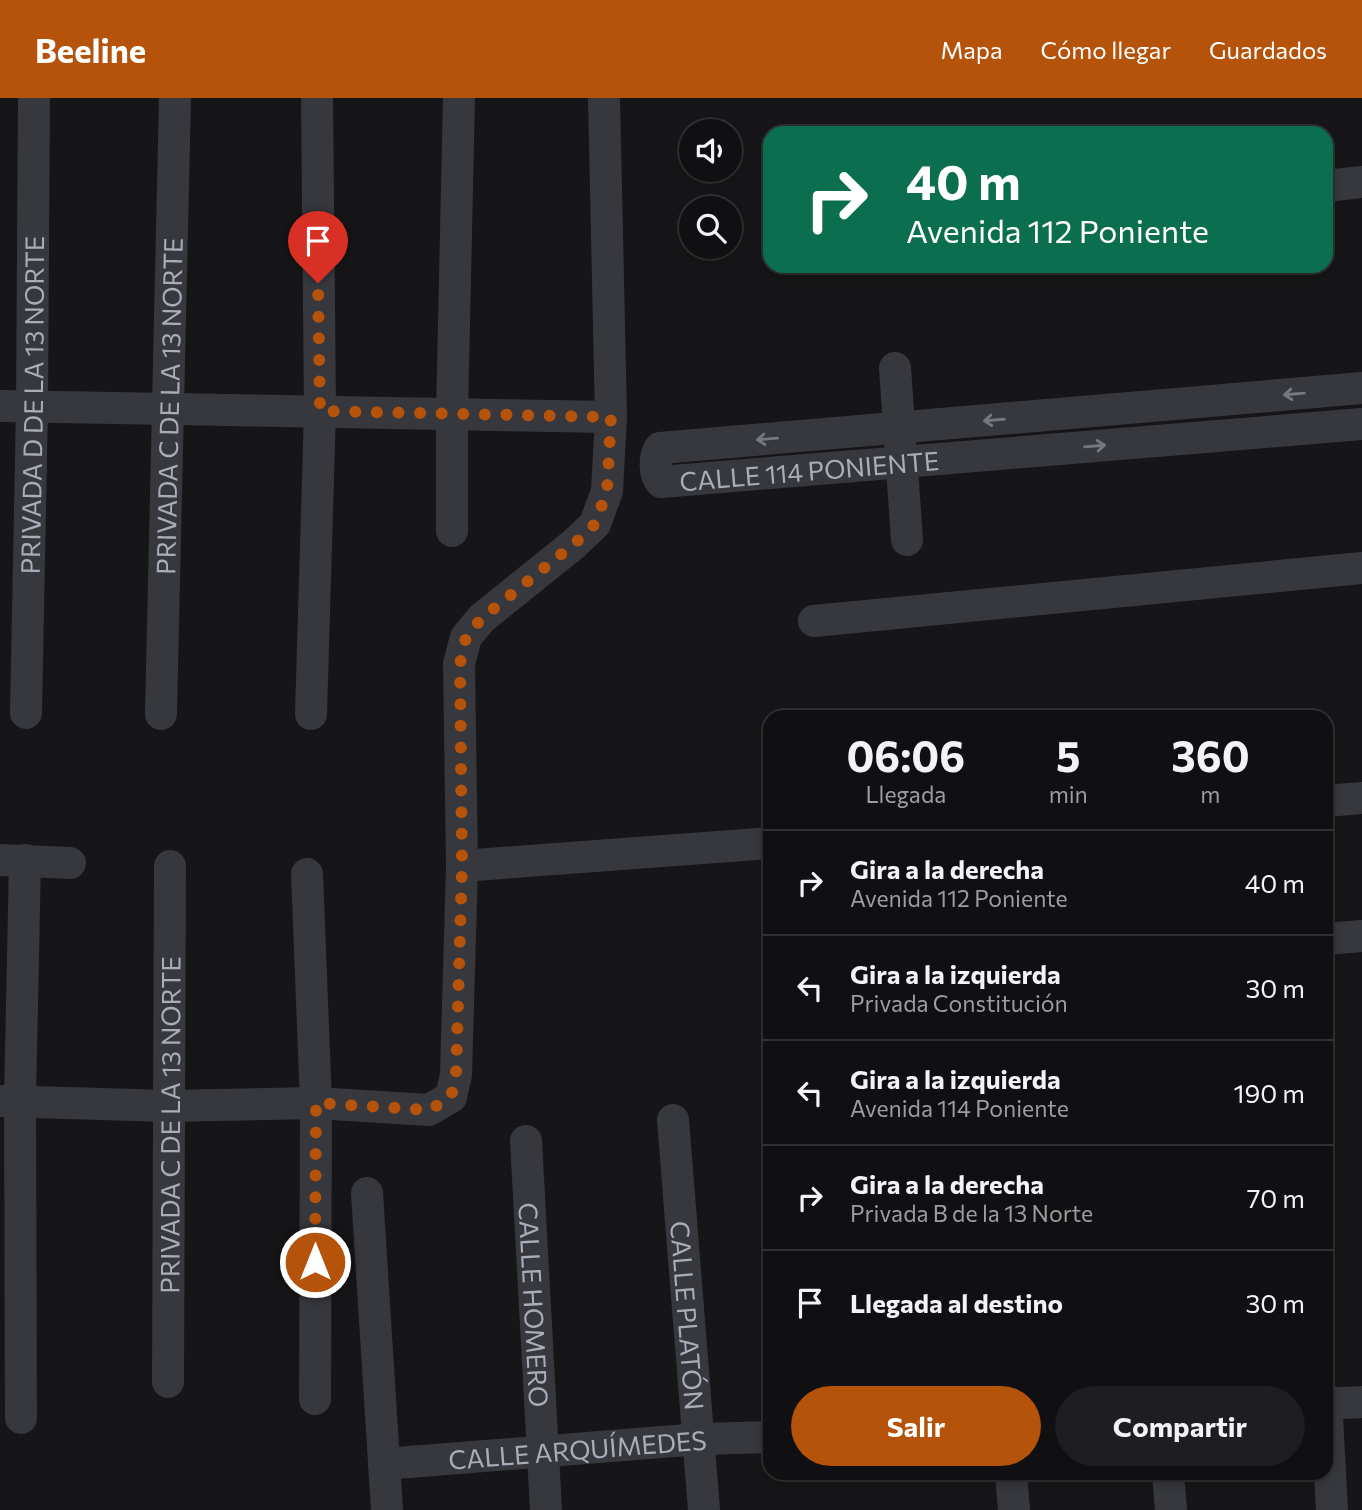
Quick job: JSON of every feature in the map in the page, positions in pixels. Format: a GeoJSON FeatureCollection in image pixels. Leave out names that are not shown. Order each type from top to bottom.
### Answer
{"type":"FeatureCollection","features":[{"type":"Feature","properties":{"kind":"street","name":"PRIVADA D DE LA 13 NORTE"},"geometry":{"type":"LineString","coordinates":[[26,713],[34,98]]}},
{"type":"Feature","properties":{"kind":"street","name":"PRIVADA C DE LA 13 NORTE"},"geometry":{"type":"LineString","coordinates":[[161,714],[175,98]]}},
{"type":"Feature","properties":{"kind":"street"},"geometry":{"type":"LineString","coordinates":[[311,714],[320,411],[317,98]]}},
{"type":"Feature","properties":{"kind":"street"},"geometry":{"type":"LineString","coordinates":[[452,531],[459,98]]}},
{"type":"Feature","properties":{"kind":"street"},"geometry":{"type":"LineString","coordinates":[[10,1101],[168,1106],[316,1103],[429,1110],[451,1097],[456,1075],[462,866],[460,664],[466,637],[482,618],[595,524],[607,491],[611,417],[604,98]]}},
{"type":"Feature","properties":{"kind":"street"},"geometry":{"type":"LineString","coordinates":[[1333,185],[1362,182]]}},
{"type":"Feature","properties":{"kind":"street"},"geometry":{"type":"LineString","coordinates":[[895,368],[907,540]]}},
{"type":"Feature","properties":{"kind":"street","name":"CALLE 114 PONIENTE"},"geometry":{"type":"LineString","coordinates":[[1362,388],[660,448],[656,453],[657,477],[661,482],[1362,424]]}},
{"type":"Feature","properties":{"kind":"street"},"geometry":{"type":"LineString","coordinates":[[1215,401],[1218,436]]}},
{"type":"Feature","properties":{"kind":"street"},"geometry":{"type":"LineString","coordinates":[[0,406],[611,417]]}},
{"type":"Feature","properties":{"kind":"street"},"geometry":{"type":"LineString","coordinates":[[1038,416],[1044,450]]}},
{"type":"Feature","properties":{"kind":"street"},"geometry":{"type":"LineString","coordinates":[[814,621],[1362,568]]}},
{"type":"Feature","properties":{"kind":"street"},"geometry":{"type":"LineString","coordinates":[[1333,800],[1362,798]]}},
{"type":"Feature","properties":{"kind":"street"},"geometry":{"type":"LineString","coordinates":[[462,866],[763,844]]}},
{"type":"Feature","properties":{"kind":"street"},"geometry":{"type":"LineString","coordinates":[[21,1418],[10,1101],[12,860],[70,863]]}},
{"type":"Feature","properties":{"kind":"street","name":"PRIVADA C DE LA 13 NORTE"},"geometry":{"type":"LineString","coordinates":[[168,1382],[170,866]]}},
{"type":"Feature","properties":{"kind":"street"},"geometry":{"type":"LineString","coordinates":[[307,874],[316,1103],[315,1399]]}},
{"type":"Feature","properties":{"kind":"street"},"geometry":{"type":"LineString","coordinates":[[1333,938],[1362,936]]}},
{"type":"Feature","properties":{"kind":"street","name":"CALLE PLATÓN"},"geometry":{"type":"LineString","coordinates":[[673,1120],[704,1510]]}},
{"type":"Feature","properties":{"kind":"street","name":"CALLE HOMERO"},"geometry":{"type":"LineString","coordinates":[[526,1141],[546,1510]]}},
{"type":"Feature","properties":{"kind":"street"},"geometry":{"type":"LineString","coordinates":[[367,1193],[387,1510]]}},
{"type":"Feature","properties":{"kind":"street"},"geometry":{"type":"LineString","coordinates":[[1333,1404],[1362,1402]]}},
{"type":"Feature","properties":{"kind":"street","name":"CALLE ARQUÍMEDES"},"geometry":{"type":"LineString","coordinates":[[384,1464],[700,1439],[763,1437]]}},
{"type":"Feature","properties":{"kind":"street"},"geometry":{"type":"LineString","coordinates":[[1012,1480],[1014,1510]]}},
{"type":"Feature","properties":{"kind":"street"},"geometry":{"type":"LineString","coordinates":[[1168,1480],[1171,1510]]}},
{"type":"Feature","properties":{"kind":"street"},"geometry":{"type":"LineString","coordinates":[[1331,1480],[1332,1510]]}},
{"type":"Feature","properties":{"kind":"route"},"geometry":{"type":"LineString","coordinates":[[315,1262],[316,1103],[429,1110],[451,1097],[456,1075],[462,866],[460,664],[466,637],[482,618],[595,524],[607,491],[611,417],[320,411],[318,283]]}}]}
